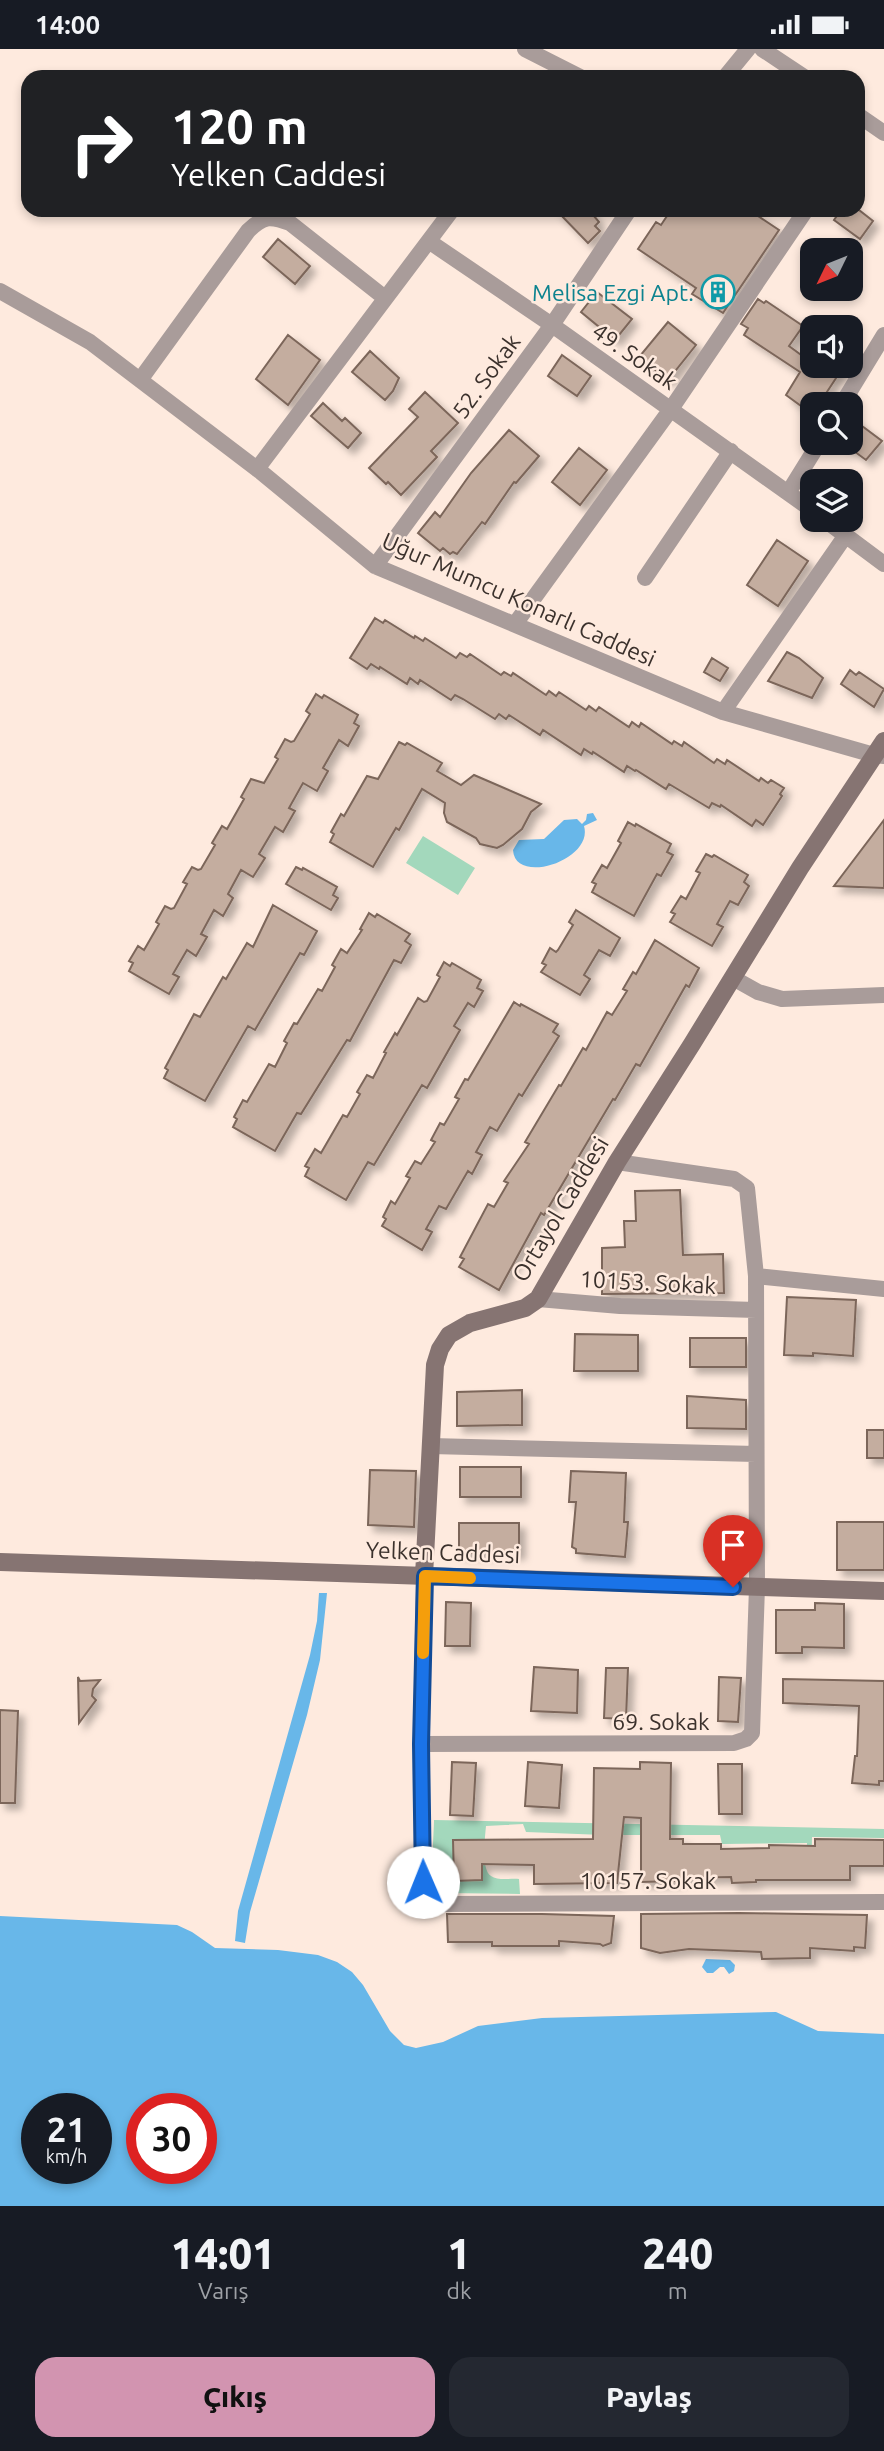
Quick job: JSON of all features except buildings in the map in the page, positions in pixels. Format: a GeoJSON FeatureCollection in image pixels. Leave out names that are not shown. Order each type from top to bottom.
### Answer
{"type":"FeatureCollection","features":[{"type":"Feature","properties":{"kind":"street"},"geometry":{"type":"LineString","coordinates":[[525,49],[549,70]]}},
{"type":"Feature","properties":{"kind":"street"},"geometry":{"type":"LineString","coordinates":[[731,70],[748,49]]}},
{"type":"Feature","properties":{"kind":"street"},"geometry":{"type":"LineString","coordinates":[[762,49],[794,70]]}},
{"type":"Feature","properties":{"kind":"street"},"geometry":{"type":"LineString","coordinates":[[865,126],[884,133]]}},
{"type":"Feature","properties":{"kind":"street"},"geometry":{"type":"LineString","coordinates":[[139,380],[248,231],[265,219],[273,217],[290,223],[385,298]]}},
{"type":"Feature","properties":{"kind":"street"},"geometry":{"type":"LineString","coordinates":[[257,469],[447,217]]}},
{"type":"Feature","properties":{"kind":"street","name":"52. Sokak"},"geometry":{"type":"LineString","coordinates":[[375,566],[552,325],[624,217]]}},
{"type":"Feature","properties":{"kind":"street"},"geometry":{"type":"LineString","coordinates":[[515,624],[671,409],[801,217]]}},
{"type":"Feature","properties":{"kind":"street","name":"49. Sokak"},"geometry":{"type":"LineString","coordinates":[[429,242],[552,325],[800,501]]}},
{"type":"Feature","properties":{"kind":"street","name":"Uğur Mumcu Konarlı Caddesi"},"geometry":{"type":"LineString","coordinates":[[0,291],[90,342],[257,469],[375,566],[723,712],[880,751]]}},
{"type":"Feature","properties":{"kind":"street"},"geometry":{"type":"LineString","coordinates":[[849,392],[884,335]]}},
{"type":"Feature","properties":{"kind":"street"},"geometry":{"type":"LineString","coordinates":[[645,578],[731,451]]}},
{"type":"Feature","properties":{"kind":"street"},"geometry":{"type":"LineString","coordinates":[[788,492],[811,455]]}},
{"type":"Feature","properties":{"kind":"street"},"geometry":{"type":"LineString","coordinates":[[842,532],[884,563]]}},
{"type":"Feature","properties":{"kind":"street"},"geometry":{"type":"LineString","coordinates":[[723,712],[846,535]]}},
{"type":"Feature","properties":{"kind":"street","name":"Ortayol Caddesi"},"geometry":{"type":"LineString","coordinates":[[423,1882],[421,1744],[425,1576],[435,1365],[440,1349],[449,1335],[470,1323],[525,1308],[538,1299],[617,1162],[800,868],[880,751]]}},
{"type":"Feature","properties":{"kind":"street"},"geometry":{"type":"LineString","coordinates":[[733,978],[758,992],[782,999],[884,995]]}},
{"type":"Feature","properties":{"kind":"street","name":"69. Sokak"},"geometry":{"type":"LineString","coordinates":[[421,1744],[734,1743],[752,1733],[757,1587],[756,1276],[747,1188],[734,1179],[617,1162]]}},
{"type":"Feature","properties":{"kind":"street"},"geometry":{"type":"LineString","coordinates":[[756,1276],[884,1289]]}},
{"type":"Feature","properties":{"kind":"street","name":"10153. Sokak"},"geometry":{"type":"LineString","coordinates":[[538,1299],[620,1306],[756,1310]]}},
{"type":"Feature","properties":{"kind":"street"},"geometry":{"type":"LineString","coordinates":[[431,1446],[756,1454]]}},
{"type":"Feature","properties":{"kind":"street","name":"Yelken Caddesi"},"geometry":{"type":"LineString","coordinates":[[0,1562],[884,1591]]}},
{"type":"Feature","properties":{"kind":"street","name":"10157. Sokak"},"geometry":{"type":"LineString","coordinates":[[423,1882],[429,1896],[443,1904],[884,1902]]}},
{"type":"Feature","properties":{"kind":"green space"},"geometry":{"type":"Polygon","coordinates":[[[423,836],[475,868],[458,895],[406,863],[423,836]]]}},
{"type":"Feature","properties":{"kind":"green space"},"geometry":{"type":"Polygon","coordinates":[[[434,1820],[884,1829],[884,1838],[812,1837],[811,1879],[805,1880],[807,1843],[722,1844],[720,1835],[526,1832],[523,1824],[486,1826],[484,1853],[488,1873],[497,1878],[519,1879],[520,1894],[443,1893],[435,1880],[434,1820]]]}},
{"type":"Feature","properties":{"kind":"water"},"geometry":{"type":"Polygon","coordinates":[[[593,813],[597,820],[584,826],[584,838],[577,849],[566,858],[539,867],[526,866],[517,861],[513,850],[519,840],[544,839],[564,820],[577,819],[582,824],[587,814],[593,813]]]}},
{"type":"Feature","properties":{"kind":"water"},"geometry":{"type":"Polygon","coordinates":[[[319,1593],[327,1593],[320,1660],[307,1715],[250,1912],[245,1943],[235,1941],[238,1911],[310,1655],[319,1593]]]}},
{"type":"Feature","properties":{"kind":"water"},"geometry":{"type":"Polygon","coordinates":[[[0,1916],[177,1925],[215,1948],[278,1950],[318,1955],[337,1962],[352,1972],[363,1985],[390,2031],[404,2045],[416,2048],[443,2042],[478,2026],[542,2018],[776,2012],[818,2031],[884,2034],[884,2206],[0,2206],[0,1916]]]}},
{"type":"Feature","properties":{"kind":"water"},"geometry":{"type":"Polygon","coordinates":[[[706,1959],[730,1960],[735,1965],[734,1971],[729,1974],[724,1967],[720,1967],[713,1973],[707,1973],[702,1967],[706,1959]]]}},
{"type":"Feature","properties":{"kind":"slow traffic"},"geometry":{"type":"LineString","coordinates":[[423,1653],[425,1576],[470,1578]]}},
{"type":"Feature","properties":{"kind":"place","name":"Melisa Ezgi Apt."},"geometry":{"type":"Point","coordinates":[718,292]}},
{"type":"Feature","properties":{"kind":"route"},"geometry":{"type":"LineString","coordinates":[[423,1882],[421,1744],[425,1576],[733,1587]]}}]}
